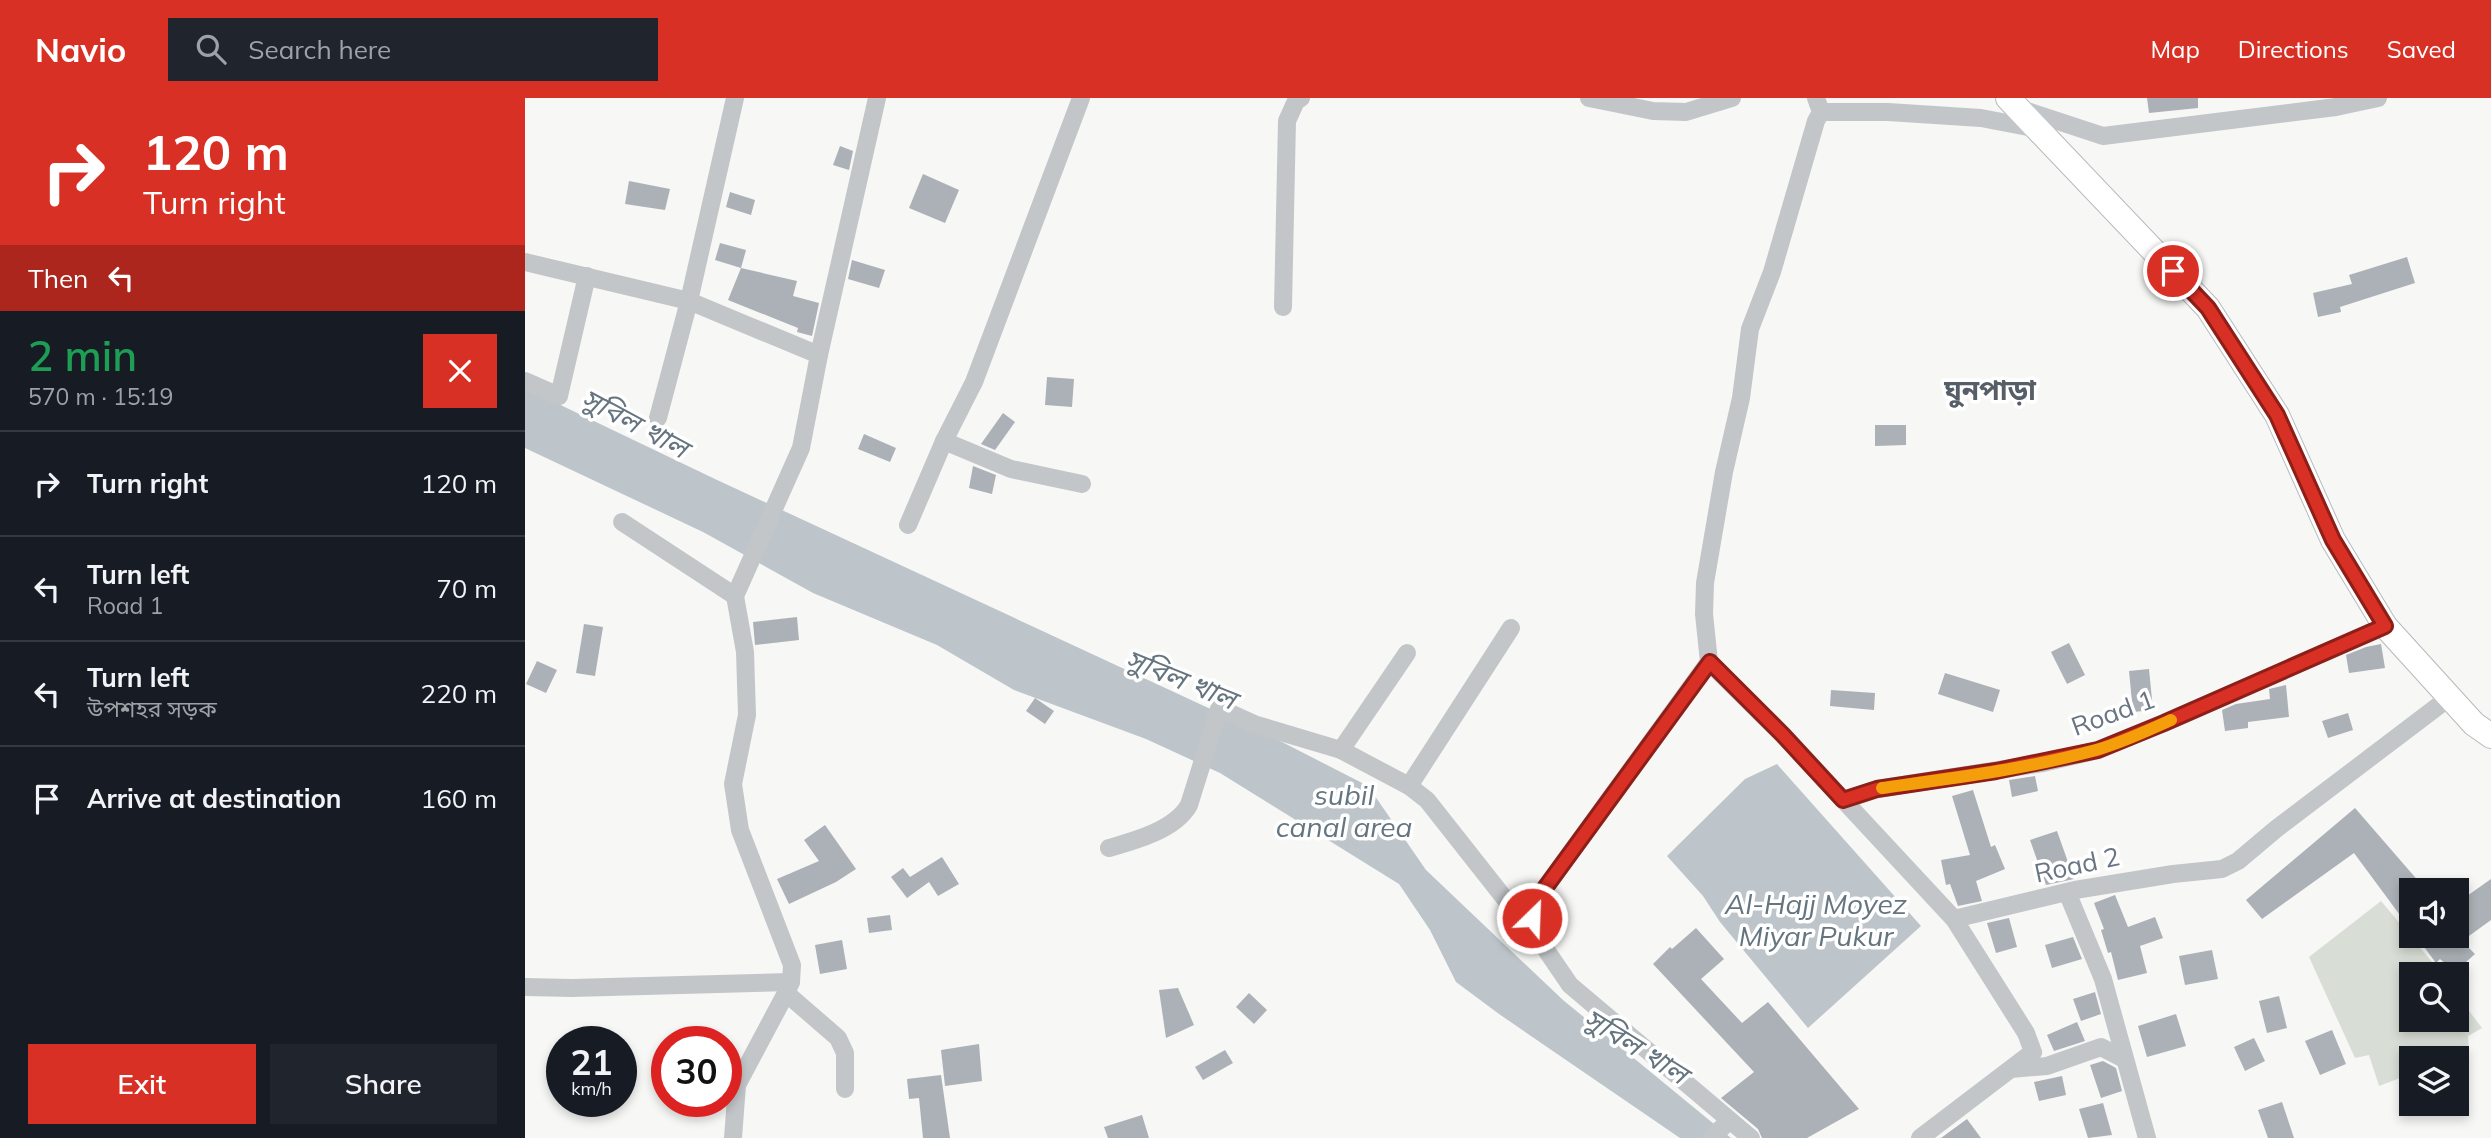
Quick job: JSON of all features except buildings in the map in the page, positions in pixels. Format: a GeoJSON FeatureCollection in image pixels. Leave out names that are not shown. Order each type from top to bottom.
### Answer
{"type":"FeatureCollection","features":[{"type":"Feature","properties":{"kind":"main road"},"geometry":{"type":"LineString","coordinates":[[2013,103],[2212,314],[2277,415],[2333,540],[2385,626],[2474,724],[2491,736]]}},
{"type":"Feature","properties":{"kind":"street"},"geometry":{"type":"LineString","coordinates":[[658,418],[689,302],[735,98]]}},
{"type":"Feature","properties":{"kind":"street"},"geometry":{"type":"LineString","coordinates":[[733,1138],[737,1085],[788,987],[792,965],[740,830],[733,784],[747,715],[745,652],[735,596],[801,448],[877,98]]}},
{"type":"Feature","properties":{"kind":"street"},"geometry":{"type":"LineString","coordinates":[[908,525],[944,440],[974,382],[1081,98]]}},
{"type":"Feature","properties":{"kind":"street"},"geometry":{"type":"LineString","coordinates":[[1283,307],[1287,121],[1301,98]]}},
{"type":"Feature","properties":{"kind":"street"},"geometry":{"type":"LineString","coordinates":[[1590,98],[1653,111],[1686,112],[1732,98]]}},
{"type":"Feature","properties":{"kind":"street"},"geometry":{"type":"LineString","coordinates":[[2013,103],[2103,136],[2336,107],[2378,98]]}},
{"type":"Feature","properties":{"kind":"street"},"geometry":{"type":"LineString","coordinates":[[1920,1138],[2033,1052],[2026,1033],[1954,919],[1783,735],[1710,662],[1705,635],[1705,583],[1724,472],[1741,398],[1750,329],[1772,272],[1816,121],[1815,103],[1888,112],[1981,118],[2039,129]]}},
{"type":"Feature","properties":{"kind":"street"},"geometry":{"type":"LineString","coordinates":[[525,262],[689,302],[820,355]]}},
{"type":"Feature","properties":{"kind":"street"},"geometry":{"type":"LineString","coordinates":[[525,381],[559,396],[587,276]]}},
{"type":"Feature","properties":{"kind":"street"},"geometry":{"type":"LineString","coordinates":[[944,440],[1011,470],[1082,484]]}},
{"type":"Feature","properties":{"kind":"street"},"geometry":{"type":"LineString","coordinates":[[622,522],[735,596]]}},
{"type":"Feature","properties":{"kind":"street","name":"Road 1"},"geometry":{"type":"LineString","coordinates":[[1843,800],[1877,789],[1996,771],[2098,750],[2385,626]]}},
{"type":"Feature","properties":{"kind":"street"},"geometry":{"type":"LineString","coordinates":[[1409,786],[1511,628]]}},
{"type":"Feature","properties":{"kind":"street"},"geometry":{"type":"LineString","coordinates":[[1341,750],[1407,653]]}},
{"type":"Feature","properties":{"kind":"street"},"geometry":{"type":"LineString","coordinates":[[1710,662],[1537,899],[1532,918],[1540,942],[1570,985],[1751,1138]]}},
{"type":"Feature","properties":{"kind":"street","name":"Road 2"},"geometry":{"type":"LineString","coordinates":[[1954,919],[2067,892],[2173,874],[2222,869],[2238,861],[2450,697]]}},
{"type":"Feature","properties":{"kind":"street"},"geometry":{"type":"LineString","coordinates":[[1109,848],[1143,839],[1182,815],[1189,805],[1221,709],[1255,724],[1341,750],[1409,786],[1427,800],[1509,904],[1532,918]]}},
{"type":"Feature","properties":{"kind":"street"},"geometry":{"type":"LineString","coordinates":[[2067,892],[2103,979],[2146,1138]]}},
{"type":"Feature","properties":{"kind":"street"},"geometry":{"type":"LineString","coordinates":[[525,987],[788,987],[838,1038],[845,1053],[845,1089]]}},
{"type":"Feature","properties":{"kind":"street"},"geometry":{"type":"LineString","coordinates":[[2010,1069],[2047,1066],[2101,1047],[2124,1059]]}},
{"type":"Feature","properties":{"kind":"street"},"geometry":{"type":"LineString","coordinates":[[1711,1138],[1728,1121]]}},
{"type":"Feature","properties":{"kind":"shaded area"},"geometry":{"type":"Polygon","coordinates":[[[2381,901],[2399,922],[2399,948],[2420,948],[2432,962],[2399,962],[2399,1032],[2469,1032],[2469,1011],[2482,1028],[2468,1036],[2469,1046],[2399,1046],[2399,1078],[2379,1086],[2369,1055],[2355,1058],[2309,957],[2381,901]]]}},
{"type":"Feature","properties":{"kind":"water","name":"subil canal area"},"geometry":{"type":"Polygon","coordinates":[[[525,388],[1284,743],[1368,786],[1426,870],[1563,1000],[1731,1138],[1680,1138],[1499,1014],[1456,982],[1430,930],[1399,884],[1220,773],[1146,739],[1014,690],[937,645],[813,593],[703,532],[525,448],[525,388]]]}},
{"type":"Feature","properties":{"kind":"water","name":"Al-Hajj Moyez Miyar Pukur"},"geometry":{"type":"Polygon","coordinates":[[[1777,764],[1921,926],[1808,1028],[1720,922],[1703,896],[1667,856],[1745,779],[1777,764]]]}},
{"type":"Feature","properties":{"kind":"slow traffic"},"geometry":{"type":"LineString","coordinates":[[1882,788],[2043,763],[2098,750],[2171,720]]}},
{"type":"Feature","properties":{"kind":"district","name":"ঘুনপাড়া"},"geometry":{"type":"Point","coordinates":[1990,390]}},
{"type":"Feature","properties":{"kind":"route"},"geometry":{"type":"LineString","coordinates":[[1532,918],[1537,899],[1710,662],[1843,800],[1877,789],[2043,763],[2098,750],[2385,626],[2333,540],[2277,415],[2208,308],[2173,271]]}},
{"type":"Feature","properties":{"kind":"water label","name":"সুবিল খাল"},"geometry":{"type":"Point","coordinates":[635,423]}},
{"type":"Feature","properties":{"kind":"water label","name":"সুবিল খাল"},"geometry":{"type":"Point","coordinates":[1181,679]}},
{"type":"Feature","properties":{"kind":"water label","name":"সুবিল খাল"},"geometry":{"type":"Point","coordinates":[1636,1046]}}]}
